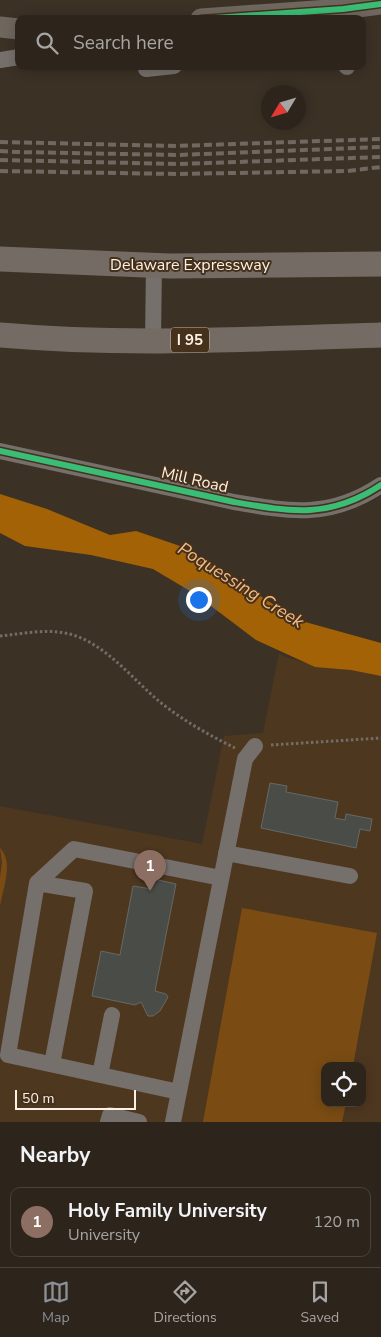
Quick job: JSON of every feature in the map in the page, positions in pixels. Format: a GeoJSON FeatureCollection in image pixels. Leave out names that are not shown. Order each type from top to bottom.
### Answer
{"type":"FeatureCollection","features":[{"type":"Feature","properties":{"kind":"highway","name":"Delaware Expressway"},"geometry":{"type":"LineString","coordinates":[[0,259],[154,266],[381,264]]}},
{"type":"Feature","properties":{"kind":"highway","name":"I 95"},"geometry":{"type":"LineString","coordinates":[[0,335],[102,340],[219,340],[381,335]]}},
{"type":"Feature","properties":{"kind":"main road"},"geometry":{"type":"LineString","coordinates":[[306,15],[343,4],[381,4]]}},
{"type":"Feature","properties":{"kind":"main road"},"geometry":{"type":"LineString","coordinates":[[0,27],[15,29]]}},
{"type":"Feature","properties":{"kind":"street"},"geometry":{"type":"LineString","coordinates":[[0,60],[15,58]]}},
{"type":"Feature","properties":{"kind":"street"},"geometry":{"type":"LineString","coordinates":[[153,340],[154,266]]}},
{"type":"Feature","properties":{"kind":"street","name":"Mill Road"},"geometry":{"type":"LineString","coordinates":[[0,450],[273,509],[305,511],[328,509],[368,494],[381,485]]}},
{"type":"Feature","properties":{"kind":"street"},"geometry":{"type":"LineString","coordinates":[[173,1122],[245,759],[254,746]]}},
{"type":"Feature","properties":{"kind":"street"},"geometry":{"type":"LineString","coordinates":[[179,1092],[8,1055],[37,883],[74,849],[221,878]]}},
{"type":"Feature","properties":{"kind":"street"},"geometry":{"type":"LineString","coordinates":[[226,853],[350,876]]}},
{"type":"Feature","properties":{"kind":"street"},"geometry":{"type":"LineString","coordinates":[[37,883],[85,891],[52,1064]]}},
{"type":"Feature","properties":{"kind":"street"},"geometry":{"type":"LineString","coordinates":[[100,1075],[112,1015]]}},
{"type":"Feature","properties":{"kind":"street"},"geometry":{"type":"LineString","coordinates":[[108,1122],[110,1115],[139,1122]]}},
{"type":"Feature","properties":{"kind":"path"},"geometry":{"type":"LineString","coordinates":[[0,636],[54,632],[81,638],[115,661],[161,703],[235,748],[381,738]]}},
{"type":"Feature","properties":{"kind":"shaded area"},"geometry":{"type":"Polygon","coordinates":[[[279,653],[285,657],[307,663],[319,662],[381,676],[381,1122],[0,1122],[0,806],[202,844],[224,736],[263,733],[279,653]]]}},
{"type":"Feature","properties":{"kind":"shaded area"},"geometry":{"type":"Polygon","coordinates":[[[0,848],[4,854],[7,868],[0,906],[2,863],[0,848]]]}},
{"type":"Feature","properties":{"kind":"shaded area"},"geometry":{"type":"Polygon","coordinates":[[[242,908],[377,933],[354,1062],[321,1062],[321,1107],[345,1107],[342,1122],[203,1122],[242,908]]]}},
{"type":"Feature","properties":{"kind":"water","name":"Poquessing Creek"},"geometry":{"type":"Polygon","coordinates":[[[0,494],[47,509],[110,535],[136,531],[183,547],[298,620],[381,643],[381,676],[351,670],[315,667],[256,640],[195,594],[153,569],[91,555],[25,546],[0,533],[0,494]]]}},
{"type":"Feature","properties":{"kind":"building"},"geometry":{"type":"Polygon","coordinates":[[[270,783],[287,786],[286,792],[338,802],[335,818],[345,820],[346,814],[372,819],[370,831],[360,829],[356,848],[261,828],[270,783]]]}},
{"type":"Feature","properties":{"kind":"building"},"geometry":{"type":"Polygon","coordinates":[[[154,879],[176,884],[155,991],[166,994],[168,997],[160,1011],[153,1016],[148,1016],[141,1002],[135,1005],[92,996],[101,951],[120,955],[133,886],[152,889],[154,879]]]}},
{"type":"Feature","properties":{"kind":"railway"},"geometry":{"type":"LineString","coordinates":[[0,142],[176,146],[381,139]]}},
{"type":"Feature","properties":{"kind":"railway"},"geometry":{"type":"LineString","coordinates":[[0,151],[177,155],[381,147]]}},
{"type":"Feature","properties":{"kind":"railway"},"geometry":{"type":"LineString","coordinates":[[0,160],[179,164],[381,157]]}},
{"type":"Feature","properties":{"kind":"railway"},"geometry":{"type":"LineString","coordinates":[[0,171],[176,174],[347,171],[381,167]]}},
{"type":"Feature","properties":{"kind":"cycle path"},"geometry":{"type":"LineString","coordinates":[[258,15],[343,9],[381,4]]}},
{"type":"Feature","properties":{"kind":"cycle path"},"geometry":{"type":"LineString","coordinates":[[0,451],[234,502],[292,510],[327,508],[345,503],[381,485]]}},
{"type":"Feature","properties":{"kind":"place","name":"Holy Family University"},"geometry":{"type":"Point","coordinates":[150,891]}}]}
